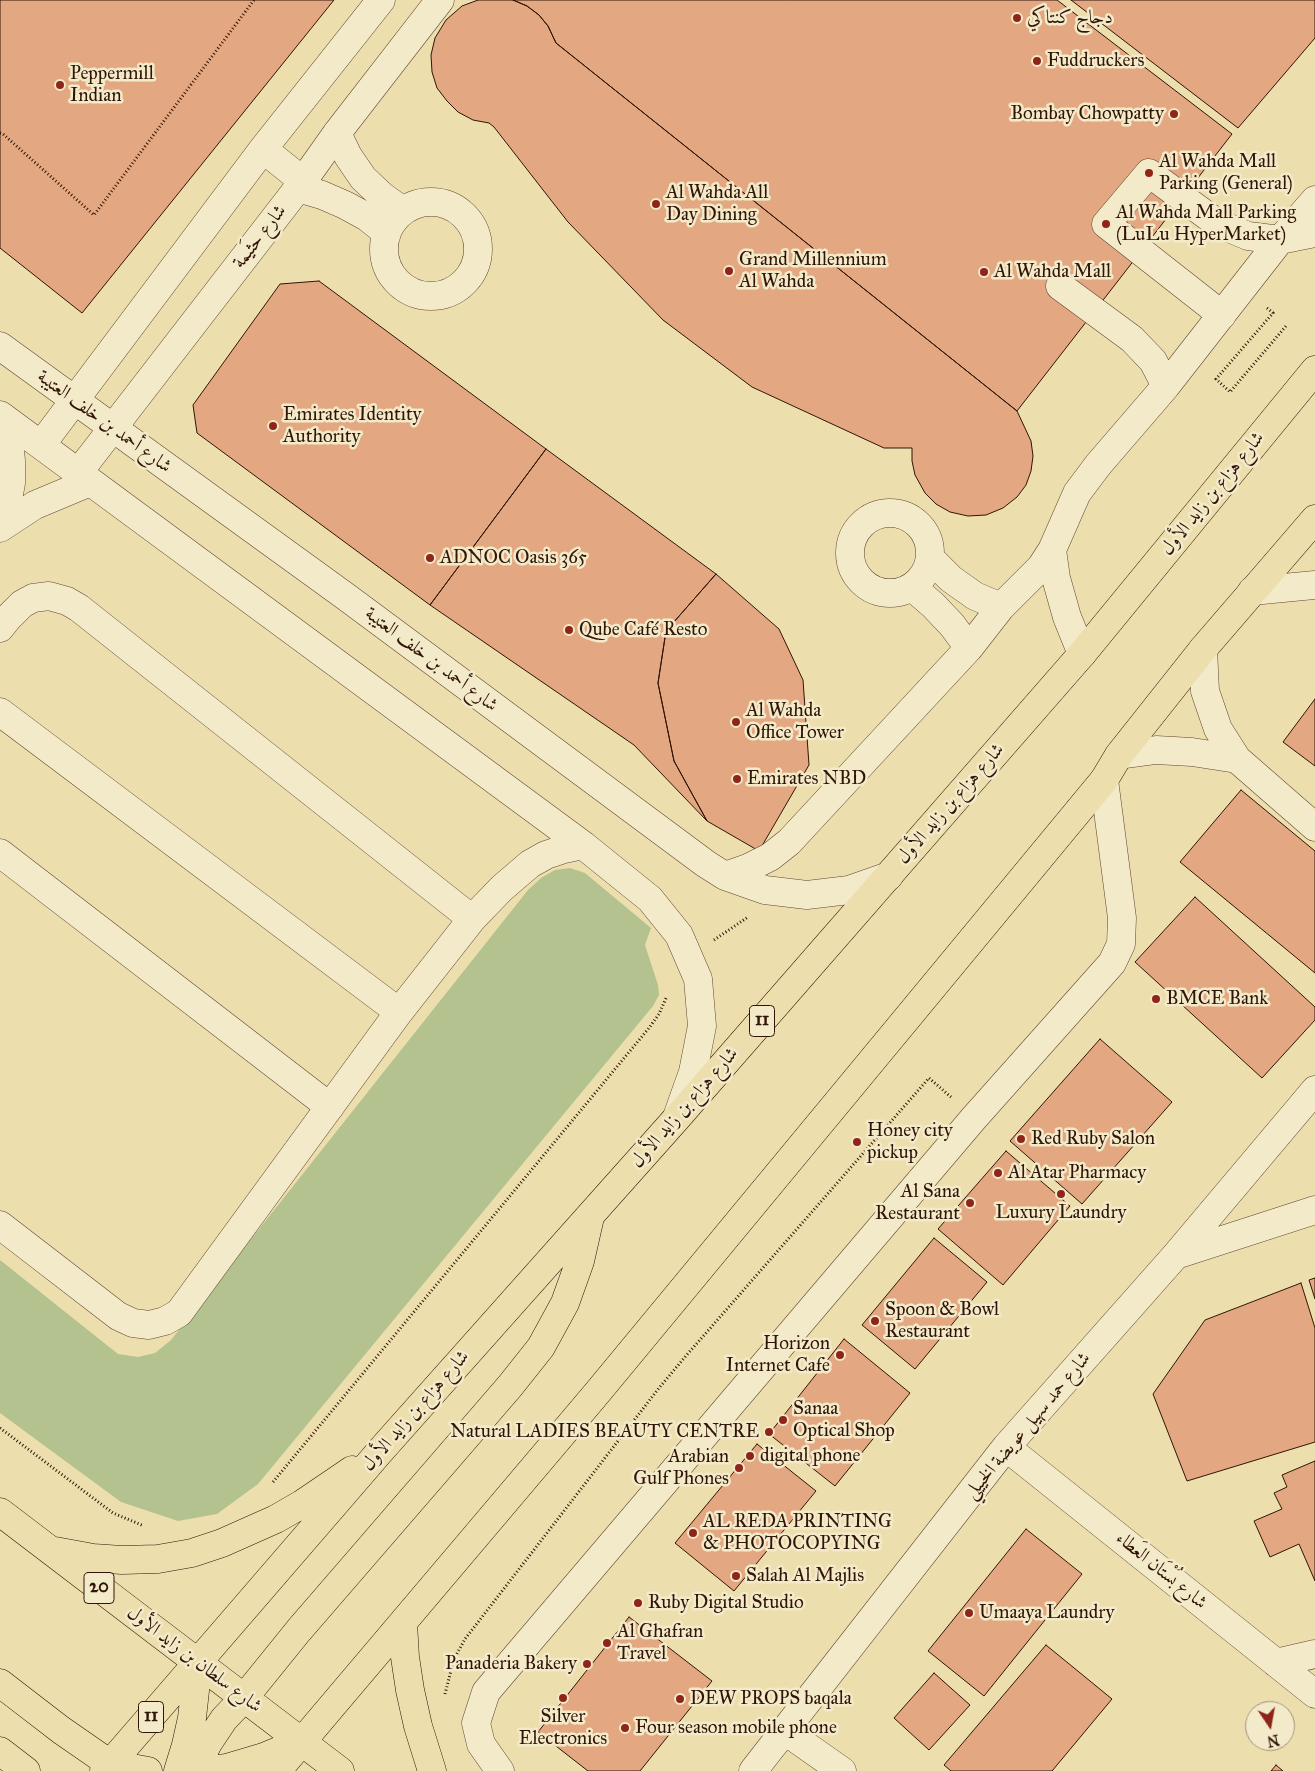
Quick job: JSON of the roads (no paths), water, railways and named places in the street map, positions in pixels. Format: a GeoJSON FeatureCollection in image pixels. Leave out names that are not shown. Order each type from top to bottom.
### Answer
{"type":"FeatureCollection","features":[{"type":"Feature","properties":{"kind":"main road","name":"شارع هزاع بن زايد الأول"},"geometry":{"type":"LineString","coordinates":[[107,1767],[382,1449],[676,1119],[1082,654],[1315,370]]}},
{"type":"Feature","properties":{"kind":"main road"},"geometry":{"type":"LineString","coordinates":[[277,1771],[604,1386],[1104,780],[1118,755],[1203,649],[1315,519]]}},
{"type":"Feature","properties":{"kind":"main road"},"geometry":{"type":"LineString","coordinates":[[194,1771],[208,1743],[224,1719],[510,1386],[541,1347],[565,1303],[580,1261],[590,1215]]}},
{"type":"Feature","properties":{"kind":"main road"},"geometry":{"type":"LineString","coordinates":[[49,1550],[93,1558],[122,1560],[158,1559],[192,1554],[222,1544],[276,1519],[302,1504],[382,1449]]}},
{"type":"Feature","properties":{"kind":"main road","name":"شارع سلطان بن زايد الأول"},"geometry":{"type":"LineString","coordinates":[[0,1512],[340,1771]]}},
{"type":"Feature","properties":{"kind":"main road"},"geometry":{"type":"LineString","coordinates":[[404,1623],[410,1690],[418,1726],[432,1771]]}},
{"type":"Feature","properties":{"kind":"main road"},"geometry":{"type":"LineString","coordinates":[[178,1771],[192,1718],[198,1663]]}},
{"type":"Feature","properties":{"kind":"main road"},"geometry":{"type":"LineString","coordinates":[[0,1683],[107,1767],[148,1771]]}},
{"type":"Feature","properties":{"kind":"main road"},"geometry":{"type":"LineString","coordinates":[[200,1771],[227,1768],[264,1757],[302,1742]]}},
{"type":"Feature","properties":{"kind":"main road"},"geometry":{"type":"LineString","coordinates":[[0,1751],[26,1771]]}},
{"type":"Feature","properties":{"kind":"street"},"geometry":{"type":"LineString","coordinates":[[41,445],[263,149],[381,0]]}},
{"type":"Feature","properties":{"kind":"street","name":"شارع حثَيمة"},"geometry":{"type":"LineString","coordinates":[[84,477],[112,428],[440,0]]}},
{"type":"Feature","properties":{"kind":"street"},"geometry":{"type":"LineString","coordinates":[[337,133],[348,156],[363,178],[382,196],[403,211]]}},
{"type":"Feature","properties":{"kind":"street"},"geometry":{"type":"LineString","coordinates":[[263,149],[300,184],[367,217],[387,233]]}},
{"type":"Feature","properties":{"kind":"street"},"geometry":{"type":"LineString","coordinates":[[1222,315],[1106,224],[1149,173],[1218,224],[1248,236],[1280,240],[1315,233]]}},
{"type":"Feature","properties":{"kind":"street"},"geometry":{"type":"LineString","coordinates":[[725,876],[756,865],[789,842],[969,648],[1001,608],[1041,567],[1052,550],[1077,494],[1098,465],[1166,386],[1280,240],[1315,200]]}},
{"type":"Feature","properties":{"kind":"street"},"geometry":{"type":"LineString","coordinates":[[430,202],[444,204],[457,210],[468,219],[475,231],[479,244],[478,258],[473,272],[464,284],[453,292],[439,296],[425,296],[412,292],[399,284],[390,274],[385,260],[384,246],[387,233],[394,220],[403,211],[416,204],[430,202]]}},
{"type":"Feature","properties":{"kind":"street"},"geometry":{"type":"LineString","coordinates":[[1060,286],[1132,340],[1153,360],[1166,386]]}},
{"type":"Feature","properties":{"kind":"street","name":"شارع أحمد بن خلف العتيبة"},"geometry":{"type":"LineString","coordinates":[[0,346],[345,596],[706,864],[725,876],[765,890],[807,895],[849,890],[889,876]]}},
{"type":"Feature","properties":{"kind":"street"},"geometry":{"type":"LineString","coordinates":[[2,417],[583,845],[650,899],[680,935],[698,979],[702,1026],[693,1072],[676,1119]]}},
{"type":"Feature","properties":{"kind":"street"},"geometry":{"type":"LineString","coordinates":[[0,527],[7,505],[11,469],[9,439],[2,417]]}},
{"type":"Feature","properties":{"kind":"street"},"geometry":{"type":"LineString","coordinates":[[0,527],[84,477]]}},
{"type":"Feature","properties":{"kind":"street"},"geometry":{"type":"LineString","coordinates":[[894,513],[906,517],[917,524],[925,534],[930,546],[930,558],[921,580],[912,587],[900,592],[888,593],[875,591],[864,584],[856,575],[851,563],[850,550],[853,538],[860,527],[870,519],[881,514],[894,513]]}},
{"type":"Feature","properties":{"kind":"street"},"geometry":{"type":"LineString","coordinates":[[1052,550],[1056,578],[1067,617],[1082,654]]}},
{"type":"Feature","properties":{"kind":"street"},"geometry":{"type":"LineString","coordinates":[[930,558],[951,579],[975,596],[1001,608]]}},
{"type":"Feature","properties":{"kind":"street"},"geometry":{"type":"LineString","coordinates":[[1252,591],[1315,585]]}},
{"type":"Feature","properties":{"kind":"street"},"geometry":{"type":"LineString","coordinates":[[912,587],[952,625],[969,648]]}},
{"type":"Feature","properties":{"kind":"street"},"geometry":{"type":"LineString","coordinates":[[0,628],[22,604],[33,598],[50,596],[79,608],[472,918]]}},
{"type":"Feature","properties":{"kind":"street"},"geometry":{"type":"LineString","coordinates":[[1203,649],[1205,692],[1218,729],[1236,760],[1315,827]]}},
{"type":"Feature","properties":{"kind":"street"},"geometry":{"type":"LineString","coordinates":[[0,712],[399,1012]]}},
{"type":"Feature","properties":{"kind":"street"},"geometry":{"type":"LineString","coordinates":[[1118,755],[1156,750],[1192,752],[1236,760]]}},
{"type":"Feature","properties":{"kind":"street"},"geometry":{"type":"LineString","coordinates":[[500,1771],[481,1744],[476,1723],[486,1692],[974,1118],[1112,963],[1120,944],[1122,918],[1104,780]]}},
{"type":"Feature","properties":{"kind":"street"},"geometry":{"type":"LineString","coordinates":[[0,1226],[118,1316],[133,1324],[149,1325],[165,1321],[178,1312],[399,1012],[472,918],[502,888],[530,864],[564,848],[583,845]]}},
{"type":"Feature","properties":{"kind":"street"},"geometry":{"type":"LineString","coordinates":[[0,853],[330,1107]]}},
{"type":"Feature","properties":{"kind":"street","name":"شارع حمد سهيل عويضة الخييلي"},"geometry":{"type":"LineString","coordinates":[[753,1771],[1006,1448],[1176,1255],[1315,1090]]}},
{"type":"Feature","properties":{"kind":"street"},"geometry":{"type":"LineString","coordinates":[[1176,1255],[1315,1210]]}},
{"type":"Feature","properties":{"kind":"street","name":"شارع بُسْتَان العَطاء"},"geometry":{"type":"LineString","coordinates":[[1006,1448],[1315,1694]]}},
{"type":"Feature","properties":{"kind":"street"},"geometry":{"type":"LineString","coordinates":[[1276,1663],[1315,1654]]}},
{"type":"Feature","properties":{"kind":"street"},"geometry":{"type":"LineString","coordinates":[[785,1731],[842,1771]]}},
{"type":"Feature","properties":{"kind":"place","name":"دجاج كنتاكي"},"geometry":{"type":"Point","coordinates":[1017,18]}},
{"type":"Feature","properties":{"kind":"place","name":"Fuddruckers"},"geometry":{"type":"Point","coordinates":[1037,61]}},
{"type":"Feature","properties":{"kind":"place","name":"Peppermill Indian"},"geometry":{"type":"Point","coordinates":[60,85]}},
{"type":"Feature","properties":{"kind":"place","name":"Bombay Chowpatty"},"geometry":{"type":"Point","coordinates":[1174,114]}},
{"type":"Feature","properties":{"kind":"place","name":"Al Wahda Mall Parking (General)"},"geometry":{"type":"Point","coordinates":[1149,173]}},
{"type":"Feature","properties":{"kind":"place","name":"Al Wahda All Day Dining"},"geometry":{"type":"Point","coordinates":[656,204]}},
{"type":"Feature","properties":{"kind":"place","name":"Al Wahda Mall Parking (LuLu HyperMarket)"},"geometry":{"type":"Point","coordinates":[1106,224]}},
{"type":"Feature","properties":{"kind":"place","name":"Grand Millennium Al Wahda"},"geometry":{"type":"Point","coordinates":[729,271]}},
{"type":"Feature","properties":{"kind":"place","name":"Al Wahda Mall"},"geometry":{"type":"Point","coordinates":[984,272]}},
{"type":"Feature","properties":{"kind":"place","name":"Emirates Identity Authority"},"geometry":{"type":"Point","coordinates":[273,426]}},
{"type":"Feature","properties":{"kind":"place","name":"ADNOC Oasis 365"},"geometry":{"type":"Point","coordinates":[430,558]}},
{"type":"Feature","properties":{"kind":"place","name":"Qube Café Resto"},"geometry":{"type":"Point","coordinates":[569,630]}},
{"type":"Feature","properties":{"kind":"place","name":"Al Wahda Office Tower"},"geometry":{"type":"Point","coordinates":[736,722]}},
{"type":"Feature","properties":{"kind":"place","name":"Emirates NBD"},"geometry":{"type":"Point","coordinates":[737,779]}},
{"type":"Feature","properties":{"kind":"place","name":"BMCE Bank"},"geometry":{"type":"Point","coordinates":[1156,999]}},
{"type":"Feature","properties":{"kind":"place","name":"Red Ruby Salon"},"geometry":{"type":"Point","coordinates":[1021,1139]}},
{"type":"Feature","properties":{"kind":"place","name":"Honey city pickup"},"geometry":{"type":"Point","coordinates":[857,1142]}},
{"type":"Feature","properties":{"kind":"place","name":"Al Atar Pharmacy"},"geometry":{"type":"Point","coordinates":[998,1173]}},
{"type":"Feature","properties":{"kind":"place","name":"Luxury Laundry"},"geometry":{"type":"Point","coordinates":[1061,1194]}},
{"type":"Feature","properties":{"kind":"place","name":"Al Sana Restaurant"},"geometry":{"type":"Point","coordinates":[970,1203]}},
{"type":"Feature","properties":{"kind":"place","name":"Spoon & Bowl Restaurant"},"geometry":{"type":"Point","coordinates":[875,1321]}},
{"type":"Feature","properties":{"kind":"place","name":"Horizon Internet Cafe"},"geometry":{"type":"Point","coordinates":[840,1355]}},
{"type":"Feature","properties":{"kind":"place","name":"Sanaa Optical Shop"},"geometry":{"type":"Point","coordinates":[783,1420]}},
{"type":"Feature","properties":{"kind":"place","name":"Natural LADIES BEAUTY CENTRE"},"geometry":{"type":"Point","coordinates":[769,1432]}},
{"type":"Feature","properties":{"kind":"place","name":"digital phone"},"geometry":{"type":"Point","coordinates":[750,1456]}},
{"type":"Feature","properties":{"kind":"place","name":"Arabian Gulf Phones"},"geometry":{"type":"Point","coordinates":[739,1468]}},
{"type":"Feature","properties":{"kind":"place","name":"AL REDA PRINTING & PHOTOCOPYING"},"geometry":{"type":"Point","coordinates":[693,1533]}},
{"type":"Feature","properties":{"kind":"place","name":"Salah Al Majlis"},"geometry":{"type":"Point","coordinates":[736,1576]}},
{"type":"Feature","properties":{"kind":"place","name":"Ruby Digital Studio"},"geometry":{"type":"Point","coordinates":[638,1603]}},
{"type":"Feature","properties":{"kind":"place","name":"Umaaya Laundry"},"geometry":{"type":"Point","coordinates":[969,1613]}},
{"type":"Feature","properties":{"kind":"place","name":"Al Ghafran Travel"},"geometry":{"type":"Point","coordinates":[607,1643]}},
{"type":"Feature","properties":{"kind":"place","name":"Panaderia Bakery"},"geometry":{"type":"Point","coordinates":[587,1664]}},
{"type":"Feature","properties":{"kind":"place","name":"Silver Electronics"},"geometry":{"type":"Point","coordinates":[563,1698]}},
{"type":"Feature","properties":{"kind":"place","name":"DEW PROPS baqala"},"geometry":{"type":"Point","coordinates":[680,1699]}},
{"type":"Feature","properties":{"kind":"place","name":"Four season mobile phone"},"geometry":{"type":"Point","coordinates":[625,1728]}}]}
